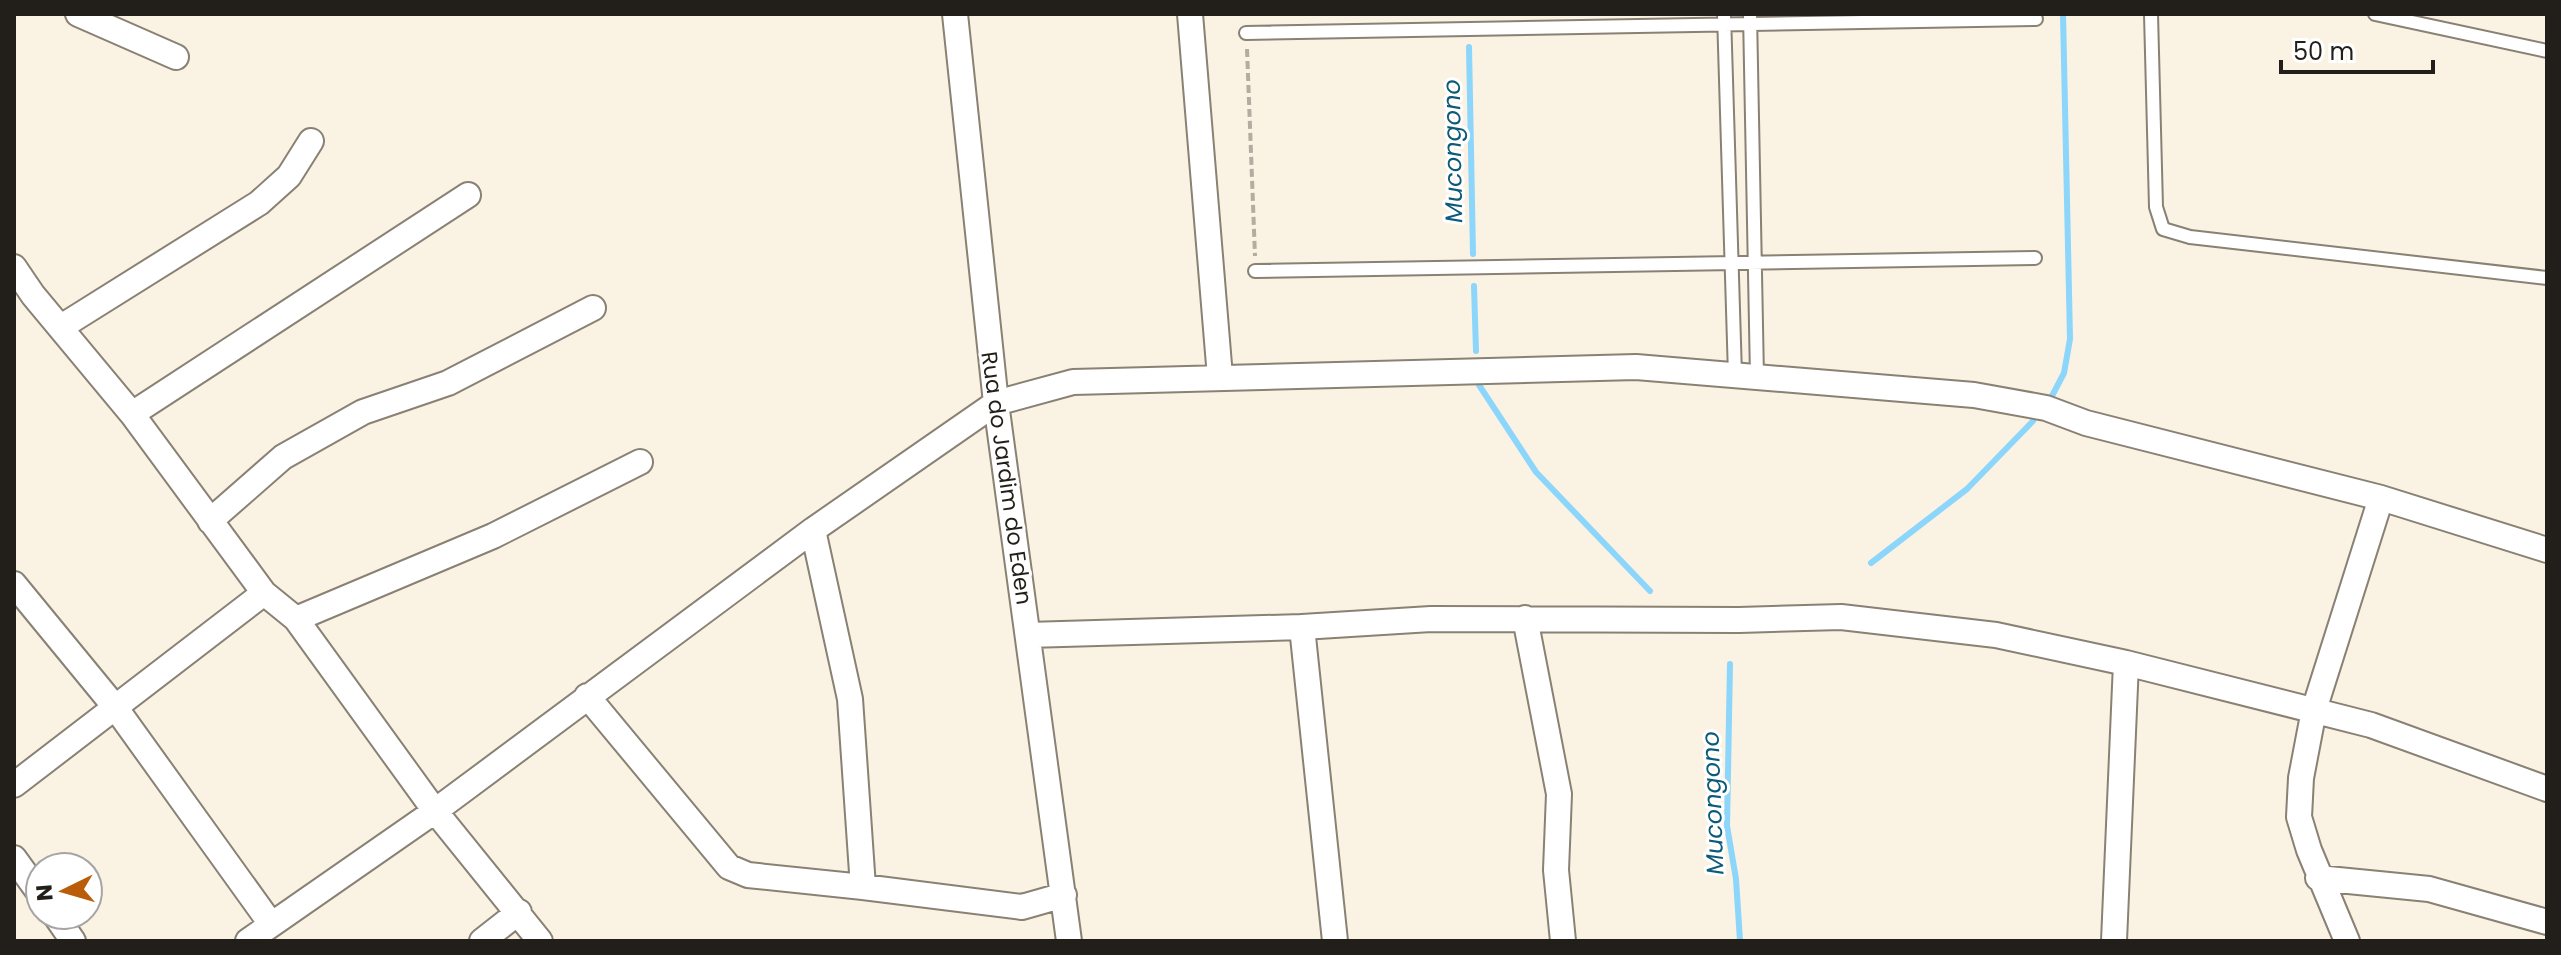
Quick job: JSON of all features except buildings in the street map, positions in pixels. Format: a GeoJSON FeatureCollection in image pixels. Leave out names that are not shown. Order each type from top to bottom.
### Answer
{"type":"FeatureCollection","features":[{"type":"Feature","properties":{"kind":"street"},"geometry":{"type":"LineString","coordinates":[[78,14],[176,57]]}},
{"type":"Feature","properties":{"kind":"street","name":"Rua do Jardim do Eden"},"geometry":{"type":"LineString","coordinates":[[955,14],[996,403],[1069,941]]}},
{"type":"Feature","properties":{"kind":"street"},"geometry":{"type":"LineString","coordinates":[[1190,14],[1220,377]]}},
{"type":"Feature","properties":{"kind":"street"},"geometry":{"type":"LineString","coordinates":[[61,327],[259,203],[289,176],[311,141]]}},
{"type":"Feature","properties":{"kind":"street"},"geometry":{"type":"LineString","coordinates":[[132,414],[468,195]]}},
{"type":"Feature","properties":{"kind":"street"},"geometry":{"type":"LineString","coordinates":[[14,267],[23,299],[61,327],[132,414],[264,593],[296,619],[435,811],[540,941]]}},
{"type":"Feature","properties":{"kind":"street"},"geometry":{"type":"LineString","coordinates":[[210,521],[283,457],[363,412],[448,383],[593,308]]}},
{"type":"Feature","properties":{"kind":"street"},"geometry":{"type":"LineString","coordinates":[[248,941],[435,811],[813,530],[996,403],[1073,382],[1636,367],[1933,390],[2046,408],[2086,423],[2381,498],[2547,550]]}},
{"type":"Feature","properties":{"kind":"street"},"geometry":{"type":"LineString","coordinates":[[296,619],[417,565],[493,536],[640,462]]}},
{"type":"Feature","properties":{"kind":"street"},"geometry":{"type":"LineString","coordinates":[[2347,941],[2318,878],[2299,817],[2301,778],[2314,710],[2381,498]]}},
{"type":"Feature","properties":{"kind":"street"},"geometry":{"type":"LineString","coordinates":[[813,530],[850,699],[863,887]]}},
{"type":"Feature","properties":{"kind":"street"},"geometry":{"type":"LineString","coordinates":[[14,584],[25,614],[115,707],[271,924]]}},
{"type":"Feature","properties":{"kind":"street"},"geometry":{"type":"LineString","coordinates":[[14,785],[264,593]]}},
{"type":"Feature","properties":{"kind":"street"},"geometry":{"type":"LineString","coordinates":[[1028,635],[1302,627],[1431,619],[1739,620],[1841,617],[1996,635],[2126,663],[2371,725],[2547,789]]}},
{"type":"Feature","properties":{"kind":"street"},"geometry":{"type":"LineString","coordinates":[[1525,618],[1559,794],[1556,870],[1563,941]]}},
{"type":"Feature","properties":{"kind":"street"},"geometry":{"type":"LineString","coordinates":[[1302,627],[1335,941]]}},
{"type":"Feature","properties":{"kind":"street"},"geometry":{"type":"LineString","coordinates":[[2114,941],[2126,663]]}},
{"type":"Feature","properties":{"kind":"street"},"geometry":{"type":"LineString","coordinates":[[587,696],[729,867],[748,875],[1022,907],[1064,895]]}},
{"type":"Feature","properties":{"kind":"street"},"geometry":{"type":"LineString","coordinates":[[2318,878],[2429,889],[2547,922]]}},
{"type":"Feature","properties":{"kind":"street"},"geometry":{"type":"LineString","coordinates":[[482,941],[519,912]]}},
{"type":"Feature","properties":{"kind":"lane"},"geometry":{"type":"LineString","coordinates":[[2151,14],[2156,207],[2163,229],[2190,237],[2547,278]]}},
{"type":"Feature","properties":{"kind":"lane"},"geometry":{"type":"LineString","coordinates":[[2375,14],[2547,51]]}},
{"type":"Feature","properties":{"kind":"lane"},"geometry":{"type":"LineString","coordinates":[[1725,19],[1732,263],[1746,376]]}},
{"type":"Feature","properties":{"kind":"lane"},"geometry":{"type":"LineString","coordinates":[[1246,33],[1725,19],[2036,19]]}},
{"type":"Feature","properties":{"kind":"lane"},"geometry":{"type":"LineString","coordinates":[[1746,376],[1754,263],[1750,19]]}},
{"type":"Feature","properties":{"kind":"lane"},"geometry":{"type":"LineString","coordinates":[[1255,271],[2035,258]]}},
{"type":"Feature","properties":{"kind":"path"},"geometry":{"type":"LineString","coordinates":[[1246,33],[1255,271]]}},
{"type":"Feature","properties":{"kind":"waterway"},"geometry":{"type":"LineString","coordinates":[[2052,396],[2064,373],[2070,339],[2063,14]]}},
{"type":"Feature","properties":{"kind":"waterway","name":"Mucongono"},"geometry":{"type":"LineString","coordinates":[[1469,47],[1473,254]]}},
{"type":"Feature","properties":{"kind":"waterway","name":"Mucongono"},"geometry":{"type":"LineString","coordinates":[[1474,286],[1476,351]]}},
{"type":"Feature","properties":{"kind":"waterway","name":"Mucongono"},"geometry":{"type":"LineString","coordinates":[[1479,385],[1536,472],[1650,591]]}},
{"type":"Feature","properties":{"kind":"waterway"},"geometry":{"type":"LineString","coordinates":[[1871,563],[1967,489],[2033,421]]}},
{"type":"Feature","properties":{"kind":"waterway","name":"Mucongono"},"geometry":{"type":"LineString","coordinates":[[1730,664],[1727,826],[1736,879],[1740,941]]}}]}
